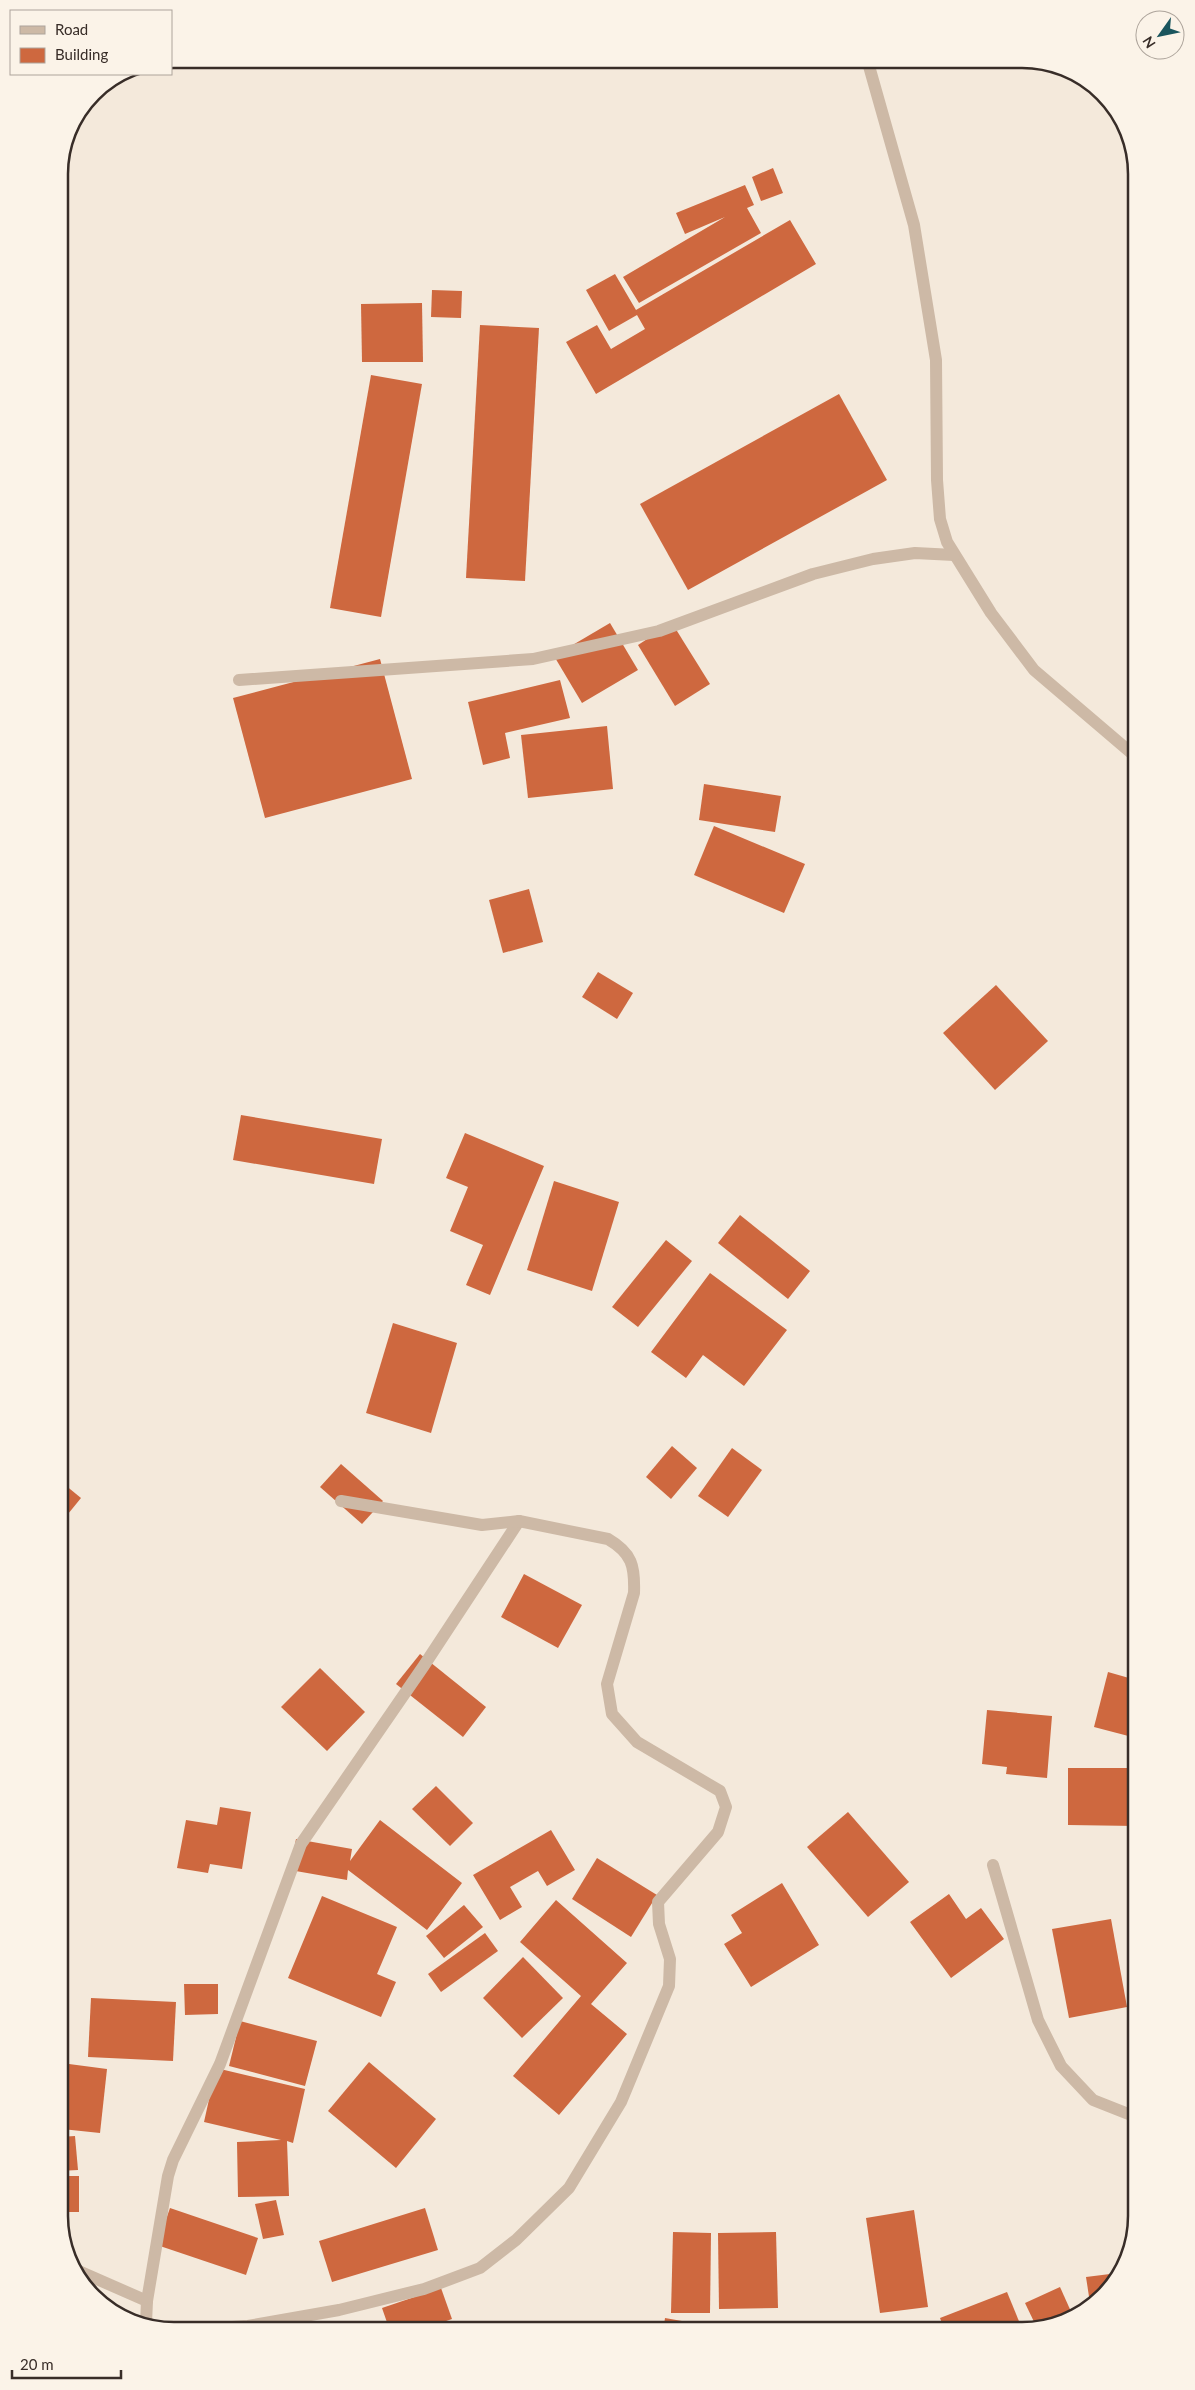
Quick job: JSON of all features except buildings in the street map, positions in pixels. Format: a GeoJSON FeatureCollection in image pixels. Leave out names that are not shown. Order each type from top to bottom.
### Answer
{"type":"FeatureCollection","features":[{"type":"Feature","properties":{"kind":"street"},"geometry":{"type":"LineString","coordinates":[[870,68],[914,225],[936,360],[937,480],[940,519],[954,555],[992,614],[1034,670],[1128,750]]}},
{"type":"Feature","properties":{"kind":"street"},"geometry":{"type":"LineString","coordinates":[[239,680],[533,658],[659,631],[813,574],[873,559],[915,553],[954,555]]}},
{"type":"Feature","properties":{"kind":"street"},"geometry":{"type":"LineString","coordinates":[[271,2322],[340,2310],[424,2289],[480,2268],[516,2240],[569,2188],[621,2102],[669,1986],[670,1959],[659,1924],[658,1902],[718,1832],[726,1807],[720,1791],[637,1742],[612,1714],[607,1684],[634,1592],[635,1578],[627,1552],[608,1539],[519,1521],[482,1525],[341,1501]]}},
{"type":"Feature","properties":{"kind":"street"},"geometry":{"type":"LineString","coordinates":[[146,2319],[147,2300],[168,2176],[173,2160],[220,2064],[301,1844],[423,1667],[519,1521]]}},
{"type":"Feature","properties":{"kind":"street"},"geometry":{"type":"LineString","coordinates":[[992,1865],[1038,2020],[1061,2066],[1093,2100],[1128,2114]]}},
{"type":"Feature","properties":{"kind":"street"},"geometry":{"type":"LineString","coordinates":[[84,2273],[147,2300]]}}]}
